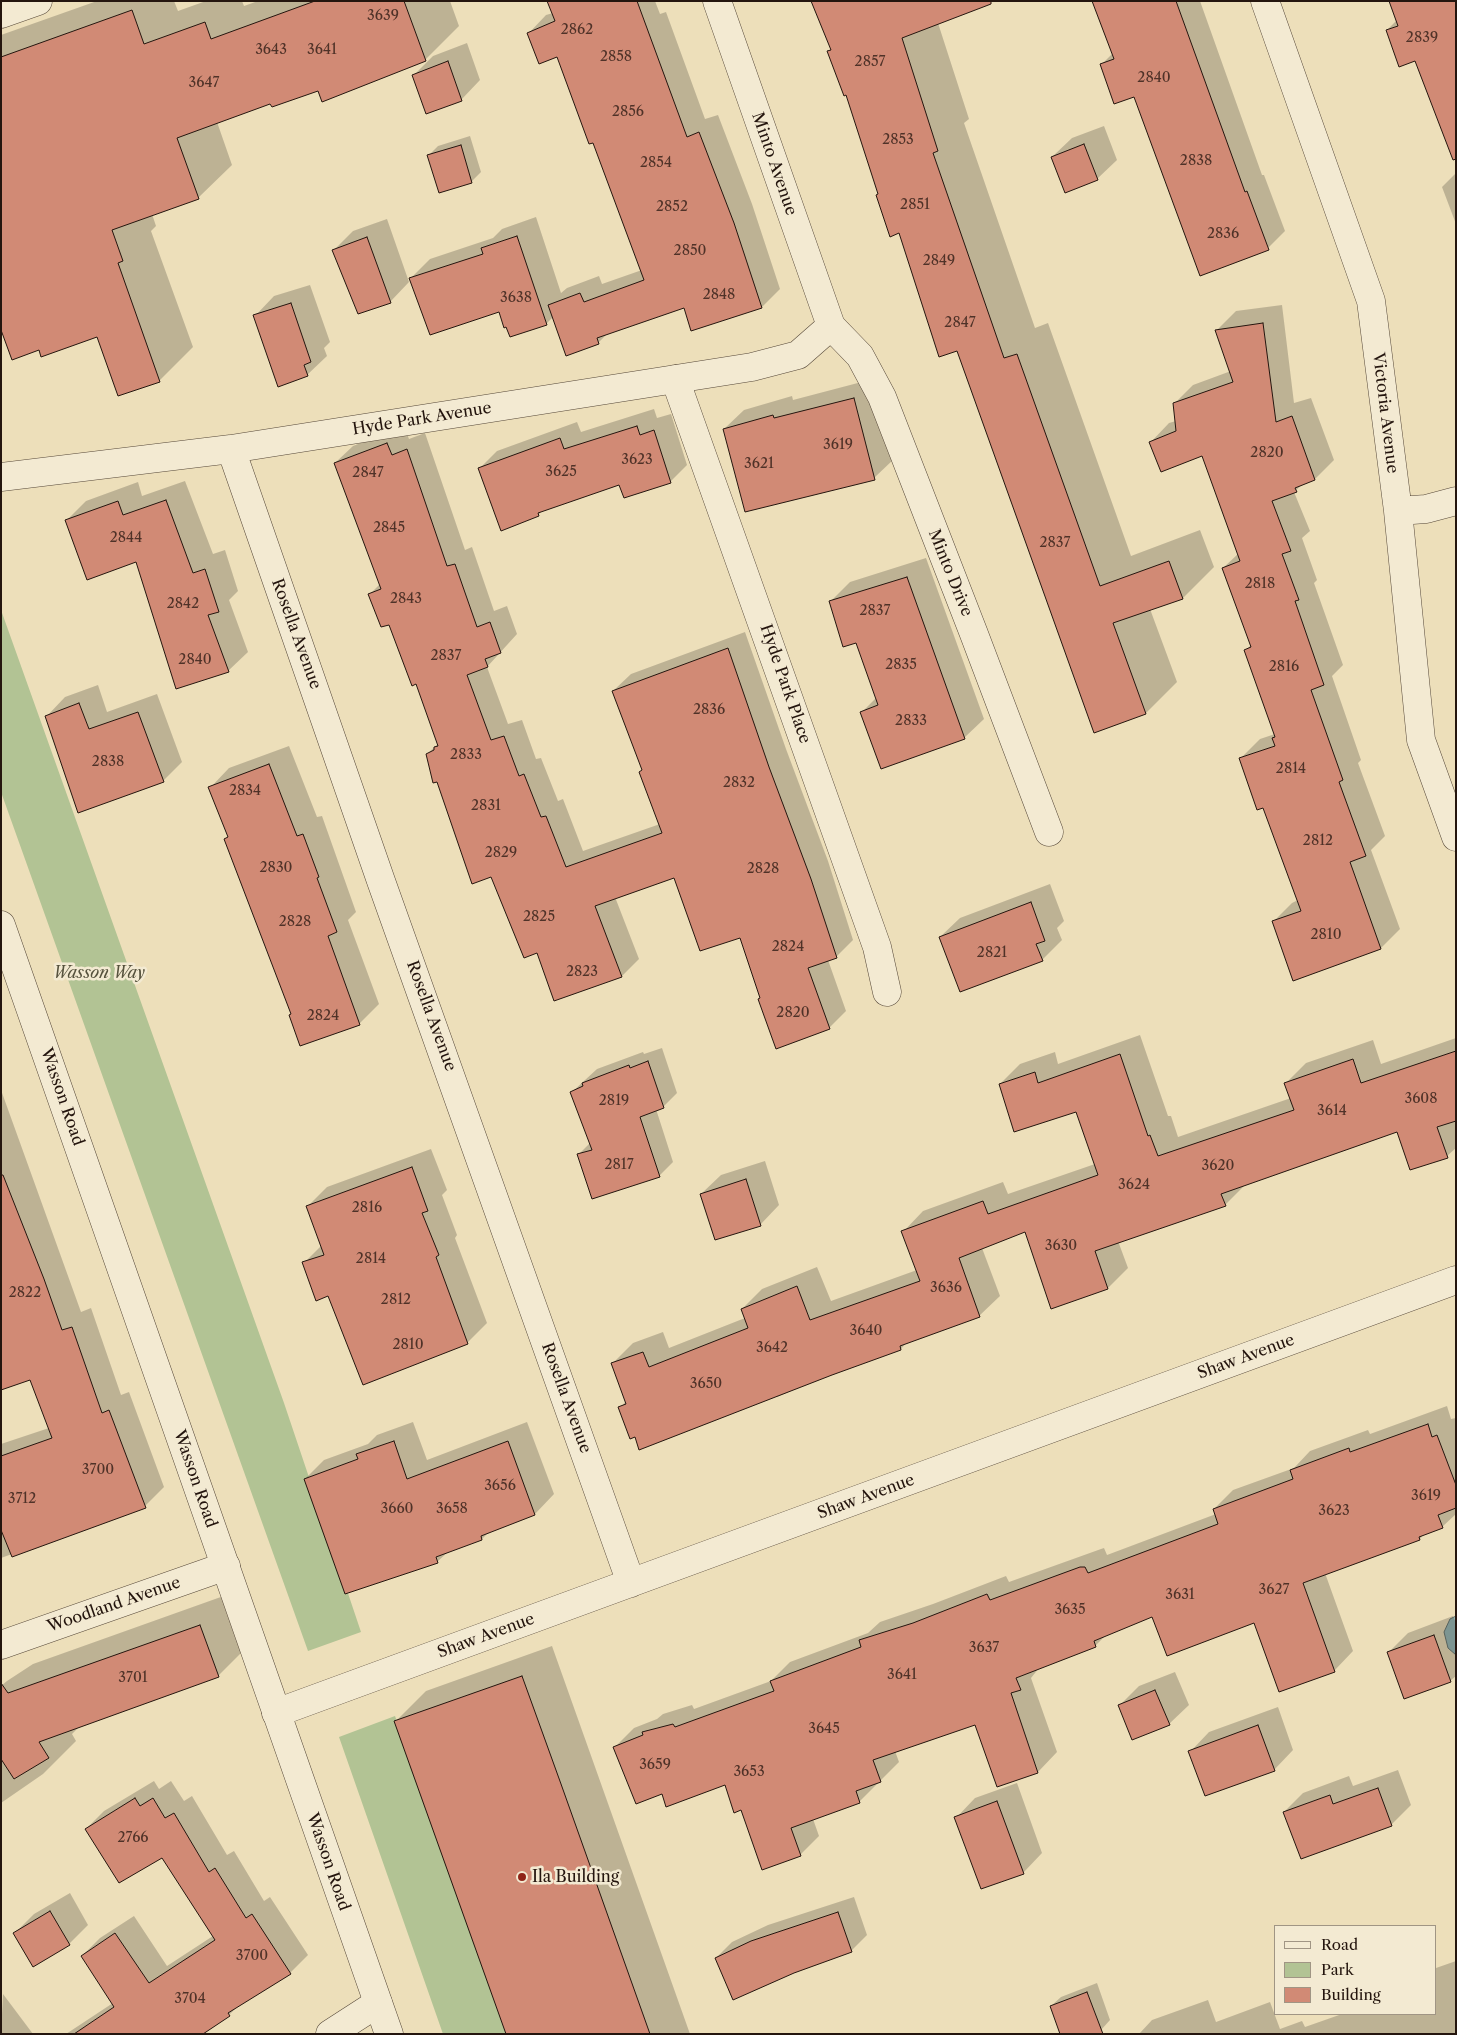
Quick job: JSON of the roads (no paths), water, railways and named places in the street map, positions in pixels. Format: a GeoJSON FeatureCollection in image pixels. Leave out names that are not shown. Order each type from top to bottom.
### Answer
{"type":"FeatureCollection","features":[{"type":"Feature","properties":{"kind":"street"},"geometry":{"type":"LineString","coordinates":[[1,14],[38,1]]}},
{"type":"Feature","properties":{"kind":"street","name":"Minto Avenue"},"geometry":{"type":"LineString","coordinates":[[717,1],[830,326]]}},
{"type":"Feature","properties":{"kind":"street","name":"Victoria Avenue"},"geometry":{"type":"LineString","coordinates":[[1265,1],[1371,301],[1398,511],[1422,740],[1456,837]]}},
{"type":"Feature","properties":{"kind":"street","name":"Hyde Park Avenue"},"geometry":{"type":"LineString","coordinates":[[1,477],[231,449],[752,367],[798,355],[830,326]]}},
{"type":"Feature","properties":{"kind":"street","name":"Minto Drive"},"geometry":{"type":"LineString","coordinates":[[830,326],[860,356],[882,397],[1049,832]]}},
{"type":"Feature","properties":{"kind":"street","name":"Hyde Park Place"},"geometry":{"type":"LineString","coordinates":[[675,379],[877,947],[888,992]]}},
{"type":"Feature","properties":{"kind":"street","name":"Rosella Avenue"},"geometry":{"type":"LineString","coordinates":[[231,449],[381,881],[631,1583]]}},
{"type":"Feature","properties":{"kind":"street"},"geometry":{"type":"LineString","coordinates":[[1398,511],[1426,509],[1456,501]]}},
{"type":"Feature","properties":{"kind":"street","name":"Wasson Road"},"geometry":{"type":"LineString","coordinates":[[1,925],[389,2034]]}},
{"type":"Feature","properties":{"kind":"street","name":"Shaw Avenue"},"geometry":{"type":"LineString","coordinates":[[276,1713],[1456,1280]]}},
{"type":"Feature","properties":{"kind":"street","name":"Woodland Avenue"},"geometry":{"type":"LineString","coordinates":[[1,1645],[226,1566]]}},
{"type":"Feature","properties":{"kind":"street"},"geometry":{"type":"LineString","coordinates":[[330,2034],[378,2003]]}},
{"type":"Feature","properties":{"kind":"water"},"geometry":{"type":"Polygon","coordinates":[[[1456,1616],[1456,1655],[1448,1648],[1444,1632],[1450,1619],[1456,1616]]]}},
{"type":"Feature","properties":{"kind":"place","name":"Ila Building"},"geometry":{"type":"Point","coordinates":[522,1877]}},
{"type":"Feature","properties":{"kind":"park label","name":"Wasson Way"},"geometry":{"type":"Point","coordinates":[99,973]}}]}
